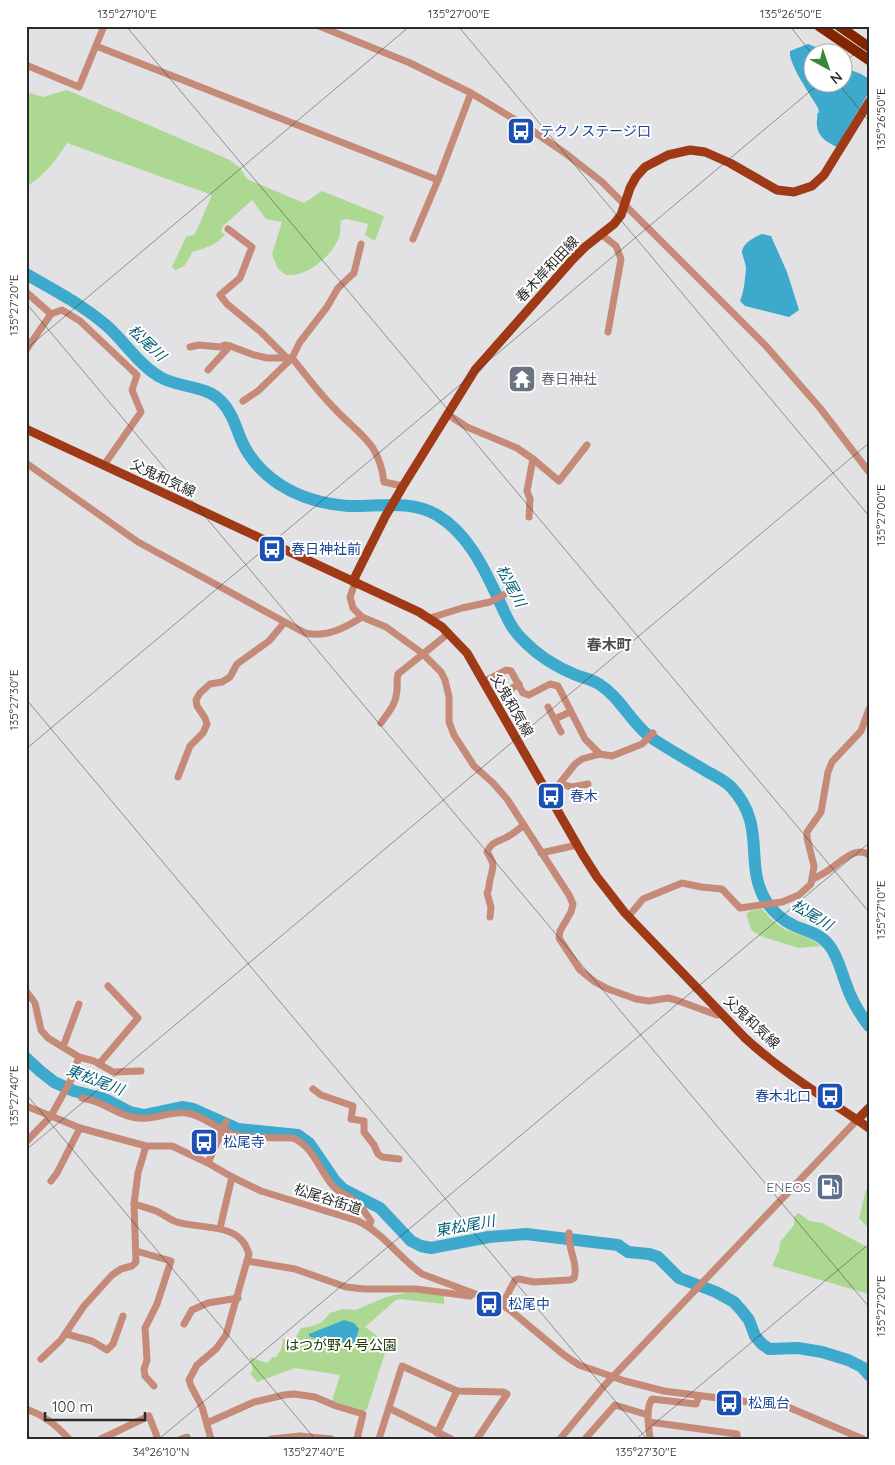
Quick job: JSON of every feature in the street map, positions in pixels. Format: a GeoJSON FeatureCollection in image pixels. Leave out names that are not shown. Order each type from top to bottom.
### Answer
{"type":"FeatureCollection","features":[{"type":"Feature","properties":{"kind":"highway"},"geometry":{"type":"LineString","coordinates":[[819,26],[869,60]]}},
{"type":"Feature","properties":{"kind":"highway"},"geometry":{"type":"LineString","coordinates":[[838,26],[869,47]]}},
{"type":"Feature","properties":{"kind":"main road","name":"春木岸和田線"},"geometry":{"type":"LineString","coordinates":[[354,583],[385,517],[475,370],[585,247],[614,224],[621,215],[624,203],[636,177],[645,167],[668,155],[690,150],[705,152],[777,190],[794,192],[812,186],[824,175],[869,102]]}},
{"type":"Feature","properties":{"kind":"main road","name":"父鬼和気線"},"geometry":{"type":"LineString","coordinates":[[26,429],[430,618],[449,632],[467,653],[547,794],[597,877],[628,917],[759,1051],[815,1093],[869,1128]]}},
{"type":"Feature","properties":{"kind":"main road"},"geometry":{"type":"LineString","coordinates":[[858,1120],[869,1108]]}},
{"type":"Feature","properties":{"kind":"street"},"geometry":{"type":"LineString","coordinates":[[26,65],[79,87],[104,26]]}},
{"type":"Feature","properties":{"kind":"street"},"geometry":{"type":"LineString","coordinates":[[319,26],[410,63],[471,93],[501,110],[565,153],[602,182],[784,365],[869,472]]}},
{"type":"Feature","properties":{"kind":"street"},"geometry":{"type":"LineString","coordinates":[[96,46],[438,180]]}},
{"type":"Feature","properties":{"kind":"street"},"geometry":{"type":"LineString","coordinates":[[413,239],[471,93]]}},
{"type":"Feature","properties":{"kind":"street"},"geometry":{"type":"LineString","coordinates":[[228,229],[252,247],[240,278],[220,295],[227,304],[289,358],[334,409],[367,439],[373,446],[383,473],[384,482],[401,489]]}},
{"type":"Feature","properties":{"kind":"street"},"geometry":{"type":"LineString","coordinates":[[602,235],[616,246],[621,259],[608,332]]}},
{"type":"Feature","properties":{"kind":"street"},"geometry":{"type":"LineString","coordinates":[[243,401],[258,391],[289,358],[327,308],[338,288],[354,273],[361,244]]}},
{"type":"Feature","properties":{"kind":"street"},"geometry":{"type":"LineString","coordinates":[[26,292],[51,314]]}},
{"type":"Feature","properties":{"kind":"street"},"geometry":{"type":"LineString","coordinates":[[26,350],[51,314],[62,310],[80,321],[137,376],[132,390],[141,412],[104,465]]}},
{"type":"Feature","properties":{"kind":"street"},"geometry":{"type":"LineString","coordinates":[[190,347],[199,345],[220,348],[225,345],[267,358],[289,358]]}},
{"type":"Feature","properties":{"kind":"street"},"geometry":{"type":"LineString","coordinates":[[208,370],[230,346]]}},
{"type":"Feature","properties":{"kind":"street"},"geometry":{"type":"LineString","coordinates":[[447,414],[467,427],[517,448],[559,481],[587,445]]}},
{"type":"Feature","properties":{"kind":"street"},"geometry":{"type":"LineString","coordinates":[[529,517],[530,499],[527,491],[533,459]]}},
{"type":"Feature","properties":{"kind":"street"},"geometry":{"type":"LineString","coordinates":[[26,463],[138,542],[305,633],[315,635],[344,628],[362,617]]}},
{"type":"Feature","properties":{"kind":"street"},"geometry":{"type":"LineString","coordinates":[[354,583],[350,597],[353,608],[362,617],[386,627],[422,653],[441,672],[446,680],[449,697],[449,722],[454,735],[474,766],[507,799],[569,895],[573,904],[571,912],[560,931],[559,938],[580,970],[595,982],[608,989],[636,999],[649,1001],[668,998],[717,1015],[721,1014]]}},
{"type":"Feature","properties":{"kind":"street"},"geometry":{"type":"LineString","coordinates":[[430,618],[490,602],[505,594]]}},
{"type":"Feature","properties":{"kind":"street"},"geometry":{"type":"LineString","coordinates":[[178,778],[190,746],[203,733],[207,724],[197,706],[196,700],[200,693],[210,684],[222,682],[230,677],[237,664],[269,641],[284,623]]}},
{"type":"Feature","properties":{"kind":"street"},"geometry":{"type":"LineString","coordinates":[[381,723],[395,705],[398,687],[396,679],[398,674],[449,632]]}},
{"type":"Feature","properties":{"kind":"street"},"geometry":{"type":"LineString","coordinates":[[483,682],[506,670],[511,671],[523,693],[529,695],[550,684],[561,686],[570,712],[585,739],[600,754]]}},
{"type":"Feature","properties":{"kind":"street"},"geometry":{"type":"LineString","coordinates":[[509,690],[519,684]]}},
{"type":"Feature","properties":{"kind":"street"},"geometry":{"type":"LineString","coordinates":[[548,707],[561,732]]}},
{"type":"Feature","properties":{"kind":"street"},"geometry":{"type":"LineString","coordinates":[[628,917],[643,899],[682,883],[722,889],[740,908],[782,902],[805,891],[811,884],[814,866],[807,832],[820,812],[828,772],[832,762],[861,731],[869,709]]}},
{"type":"Feature","properties":{"kind":"street"},"geometry":{"type":"LineString","coordinates":[[555,720],[570,712]]}},
{"type":"Feature","properties":{"kind":"street"},"geometry":{"type":"LineString","coordinates":[[547,794],[557,787],[575,764],[582,759],[600,754],[612,756],[642,744],[653,733]]}},
{"type":"Feature","properties":{"kind":"street"},"geometry":{"type":"LineString","coordinates":[[557,787],[588,784]]}},
{"type":"Feature","properties":{"kind":"street"},"geometry":{"type":"LineString","coordinates":[[490,917],[491,907],[487,893],[490,888],[489,881],[494,862],[488,852],[490,846],[495,841],[507,837],[524,825]]}},
{"type":"Feature","properties":{"kind":"street"},"geometry":{"type":"LineString","coordinates":[[541,853],[577,845]]}},
{"type":"Feature","properties":{"kind":"street"},"geometry":{"type":"LineString","coordinates":[[812,879],[829,870],[851,854],[865,852],[869,855]]}},
{"type":"Feature","properties":{"kind":"street"},"geometry":{"type":"LineString","coordinates":[[99,1064],[138,1018],[108,986]]}},
{"type":"Feature","properties":{"kind":"street"},"geometry":{"type":"LineString","coordinates":[[26,991],[35,1003],[41,1030],[48,1038],[79,1057],[99,1064],[113,1072],[141,1072]]}},
{"type":"Feature","properties":{"kind":"street"},"geometry":{"type":"LineString","coordinates":[[63,1047],[79,1004]]}},
{"type":"Feature","properties":{"kind":"street"},"geometry":{"type":"LineString","coordinates":[[26,1142],[51,1116],[71,1080],[79,1057]]}},
{"type":"Feature","properties":{"kind":"street"},"geometry":{"type":"LineString","coordinates":[[313,1089],[321,1095],[353,1106],[352,1119],[364,1121],[364,1132],[378,1154],[382,1157],[400,1160]]}},
{"type":"Feature","properties":{"kind":"street"},"geometry":{"type":"LineString","coordinates":[[82,1098],[104,1104],[133,1118],[146,1119],[184,1112],[225,1126],[237,1135],[293,1138],[300,1141],[313,1154],[333,1186],[355,1201],[364,1210],[371,1221],[369,1226]]}},
{"type":"Feature","properties":{"kind":"street","name":"松尾谷街道"},"geometry":{"type":"LineString","coordinates":[[26,1106],[80,1128],[146,1146],[172,1146],[208,1162],[232,1177],[261,1191],[369,1226],[412,1267],[422,1274],[502,1305],[579,1365],[613,1377],[664,1391],[788,1407],[863,1439]]}},
{"type":"Feature","properties":{"kind":"street"},"geometry":{"type":"LineString","coordinates":[[560,1439],[597,1393],[858,1120]]}},
{"type":"Feature","properties":{"kind":"street"},"geometry":{"type":"LineString","coordinates":[[208,1162],[225,1126]]}},
{"type":"Feature","properties":{"kind":"street"},"geometry":{"type":"LineString","coordinates":[[51,1181],[58,1173],[80,1128]]}},
{"type":"Feature","properties":{"kind":"street"},"geometry":{"type":"LineString","coordinates":[[41,1359],[66,1334],[84,1306],[112,1275],[121,1269],[132,1266],[136,1262],[134,1204],[138,1173],[146,1146]]}},
{"type":"Feature","properties":{"kind":"street"},"geometry":{"type":"LineString","coordinates":[[220,1228],[232,1177]]}},
{"type":"Feature","properties":{"kind":"street"},"geometry":{"type":"LineString","coordinates":[[134,1204],[154,1210],[176,1221],[220,1228],[236,1235],[247,1246],[249,1254],[226,1335],[216,1350],[197,1365],[189,1380],[202,1407],[211,1439]]}},
{"type":"Feature","properties":{"kind":"street"},"geometry":{"type":"LineString","coordinates":[[502,1305],[515,1280],[534,1282],[570,1280],[574,1278],[576,1274],[573,1256],[568,1243],[569,1233]]}},
{"type":"Feature","properties":{"kind":"street"},"geometry":{"type":"LineString","coordinates":[[136,1252],[171,1261],[157,1304],[145,1328],[147,1360],[144,1369],[146,1376],[154,1386]]}},
{"type":"Feature","properties":{"kind":"street"},"geometry":{"type":"LineString","coordinates":[[247,1261],[295,1269],[346,1286],[364,1289],[416,1289],[483,1297]]}},
{"type":"Feature","properties":{"kind":"street"},"geometry":{"type":"LineString","coordinates":[[184,1324],[192,1310],[208,1303],[238,1298]]}},
{"type":"Feature","properties":{"kind":"street"},"geometry":{"type":"LineString","coordinates":[[66,1334],[92,1341],[107,1350],[113,1344],[123,1316]]}},
{"type":"Feature","properties":{"kind":"street"},"geometry":{"type":"LineString","coordinates":[[379,1439],[402,1363],[457,1391],[503,1392],[507,1394],[477,1439]]}},
{"type":"Feature","properties":{"kind":"street"},"geometry":{"type":"LineString","coordinates":[[437,1433],[457,1391]]}},
{"type":"Feature","properties":{"kind":"street"},"geometry":{"type":"LineString","coordinates":[[207,1423],[264,1398],[294,1394],[315,1397],[363,1414],[357,1439]]}},
{"type":"Feature","properties":{"kind":"street"},"geometry":{"type":"LineString","coordinates":[[650,1439],[648,1419],[652,1399],[696,1404],[699,1396]]}},
{"type":"Feature","properties":{"kind":"street"},"geometry":{"type":"LineString","coordinates":[[585,1439],[615,1404],[648,1419],[737,1434],[738,1439]]}},
{"type":"Feature","properties":{"kind":"street"},"geometry":{"type":"LineString","coordinates":[[389,1408],[451,1439]]}},
{"type":"Feature","properties":{"kind":"street"},"geometry":{"type":"LineString","coordinates":[[26,1409],[48,1419],[68,1439]]}},
{"type":"Feature","properties":{"kind":"street"},"geometry":{"type":"LineString","coordinates":[[101,1439],[111,1437],[149,1416],[158,1439]]}},
{"type":"Feature","properties":{"kind":"street"},"geometry":{"type":"LineString","coordinates":[[271,1439],[300,1436],[331,1439]]}},
{"type":"Feature","properties":{"kind":"street"},"geometry":{"type":"LineString","coordinates":[[181,1439],[187,1437],[187,1439]]}},
{"type":"Feature","properties":{"kind":"green space"},"geometry":{"type":"Polygon","coordinates":[[[67,90],[230,160],[240,168],[247,179],[304,203],[322,191],[384,216],[375,241],[365,235],[368,224],[347,219],[341,220],[338,240],[323,260],[302,273],[286,275],[278,269],[272,254],[282,222],[266,219],[252,200],[223,226],[221,232],[225,234],[219,241],[206,248],[192,252],[184,266],[175,270],[172,267],[186,237],[195,234],[212,195],[67,143],[50,167],[26,187],[27,92],[43,97],[67,90]]]}},
{"type":"Feature","properties":{"kind":"green space"},"geometry":{"type":"Polygon","coordinates":[[[762,909],[784,929],[809,938],[821,946],[799,948],[763,937],[752,931],[746,914],[750,911],[762,909]]]}},
{"type":"Feature","properties":{"kind":"green space"},"geometry":{"type":"Polygon","coordinates":[[[869,1188],[869,1229],[859,1218],[866,1190],[869,1188]]]}},
{"type":"Feature","properties":{"kind":"green space"},"geometry":{"type":"Polygon","coordinates":[[[799,1213],[809,1221],[822,1223],[869,1248],[869,1294],[772,1266],[779,1251],[780,1242],[794,1225],[794,1217],[799,1213]]]}},
{"type":"Feature","properties":{"kind":"green space","name":"はつが野４号公園"},"geometry":{"type":"Polygon","coordinates":[[[409,1292],[444,1295],[444,1304],[396,1300],[365,1327],[388,1344],[367,1409],[364,1411],[332,1401],[340,1375],[295,1368],[257,1382],[250,1373],[253,1371],[250,1357],[267,1363],[273,1357],[276,1357],[279,1352],[282,1346],[282,1338],[293,1342],[301,1328],[321,1323],[330,1313],[343,1309],[356,1310],[386,1297],[409,1292]]]}},
{"type":"Feature","properties":{"kind":"water"},"geometry":{"type":"Polygon","coordinates":[[[802,46],[802,81],[790,57],[790,51],[802,46]]]}},
{"type":"Feature","properties":{"kind":"water"},"geometry":{"type":"Polygon","coordinates":[[[852,70],[869,79],[869,92],[837,147],[819,133],[817,124],[818,108],[808,92],[852,92],[852,70]]]}},
{"type":"Feature","properties":{"kind":"water"},"geometry":{"type":"Polygon","coordinates":[[[762,234],[771,236],[787,272],[799,310],[789,317],[745,306],[740,301],[746,269],[742,253],[743,249],[749,241],[762,234]]]}},
{"type":"Feature","properties":{"kind":"water"},"geometry":{"type":"Polygon","coordinates":[[[344,1320],[354,1323],[359,1329],[352,1344],[309,1336],[309,1334],[344,1320]]]}},
{"type":"Feature","properties":{"kind":"waterway","name":"松尾川"},"geometry":{"type":"LineString","coordinates":[[26,274],[98,318],[152,372],[167,381],[200,389],[215,396],[229,411],[243,444],[254,461],[268,476],[287,489],[312,500],[339,505],[405,505],[416,507],[427,510],[448,522],[473,551],[486,573],[510,624],[527,644],[547,660],[561,668],[599,684],[613,696],[649,736],[731,787],[749,816],[756,873],[759,887],[766,901],[785,920],[817,935],[829,945],[837,959],[848,990],[869,1026]]}},
{"type":"Feature","properties":{"kind":"waterway","name":"東松尾川"},"geometry":{"type":"LineString","coordinates":[[26,1058],[54,1082],[74,1091],[105,1099],[130,1112],[144,1115],[182,1107],[193,1109],[238,1129],[298,1135],[309,1143],[335,1181],[343,1189],[380,1208],[411,1241],[421,1246],[431,1248],[489,1237],[526,1234],[618,1245],[628,1252],[658,1257],[679,1278],[716,1292],[734,1302],[749,1320],[755,1336],[769,1349],[798,1348],[822,1352],[848,1360],[862,1367],[869,1375]]}},
{"type":"Feature","properties":{"kind":"place","name":"テクノステージ口"},"geometry":{"type":"Point","coordinates":[521,131]}},
{"type":"Feature","properties":{"kind":"place","name":"春日神社"},"geometry":{"type":"Point","coordinates":[522,379]}},
{"type":"Feature","properties":{"kind":"place","name":"春日神社前"},"geometry":{"type":"Point","coordinates":[272,549]}},
{"type":"Feature","properties":{"kind":"place","name":"春木"},"geometry":{"type":"Point","coordinates":[551,796]}},
{"type":"Feature","properties":{"kind":"place","name":"春木北口"},"geometry":{"type":"Point","coordinates":[830,1096]}},
{"type":"Feature","properties":{"kind":"place","name":"松尾寺"},"geometry":{"type":"Point","coordinates":[204,1142]}},
{"type":"Feature","properties":{"kind":"place","name":"ENEOS"},"geometry":{"type":"Point","coordinates":[830,1187]}},
{"type":"Feature","properties":{"kind":"place","name":"松尾中"},"geometry":{"type":"Point","coordinates":[489,1304]}},
{"type":"Feature","properties":{"kind":"place","name":"松風台"},"geometry":{"type":"Point","coordinates":[729,1403]}},
{"type":"Feature","properties":{"kind":"district","name":"春木町"},"geometry":{"type":"Point","coordinates":[609,645]}}]}
